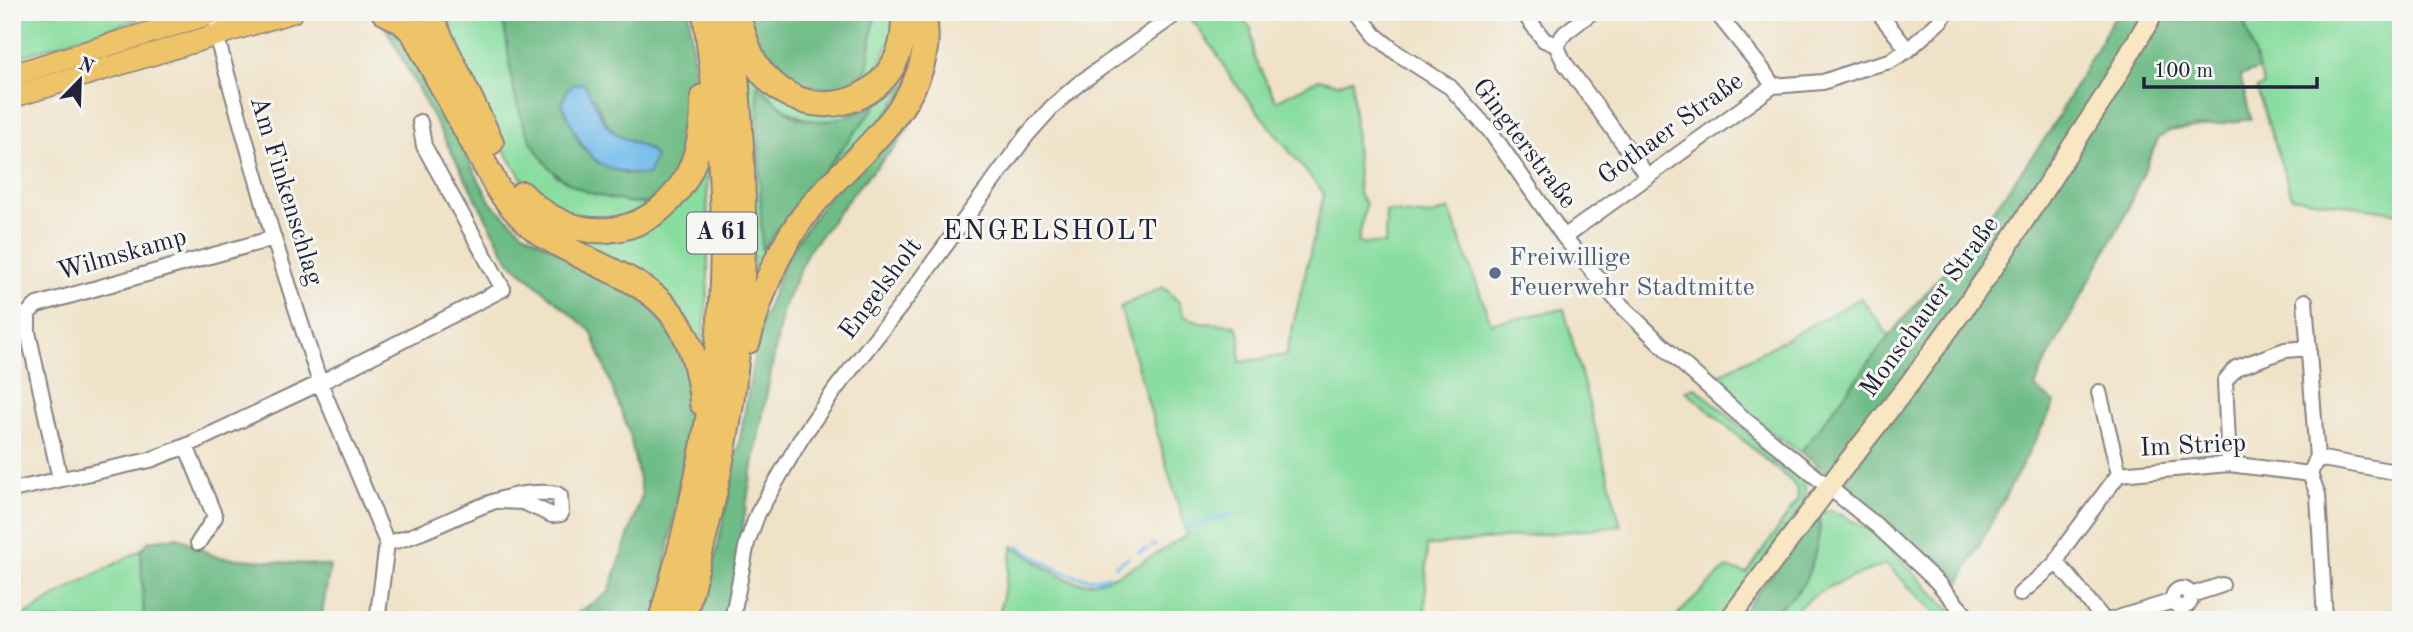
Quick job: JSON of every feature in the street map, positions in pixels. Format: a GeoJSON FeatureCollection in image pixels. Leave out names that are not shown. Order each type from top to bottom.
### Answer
{"type":"FeatureCollection","features":[{"type":"Feature","properties":{"kind":"highway"},"geometry":{"type":"LineString","coordinates":[[384,12],[401,21],[413,32],[509,205],[542,234],[642,287],[659,299],[680,324],[694,357],[702,397],[703,454]]}},
{"type":"Feature","properties":{"kind":"highway"},"geometry":{"type":"LineString","coordinates":[[408,12],[429,61]]}},
{"type":"Feature","properties":{"kind":"highway"},"geometry":{"type":"LineString","coordinates":[[434,20],[499,159],[520,191],[542,213],[563,224],[581,230],[610,231],[642,221],[655,213],[677,190],[691,165],[704,105],[704,12]]}},
{"type":"Feature","properties":{"kind":"highway","name":"A 61"},"geometry":{"type":"LineString","coordinates":[[661,620],[703,454],[716,359],[723,252],[722,183],[714,82],[704,12]]}},
{"type":"Feature","properties":{"kind":"highway","name":"A 61"},"geometry":{"type":"LineString","coordinates":[[683,620],[716,484],[728,419],[741,304],[742,163],[729,12]]}},
{"type":"Feature","properties":{"kind":"highway"},"geometry":{"type":"LineString","coordinates":[[737,12],[747,48],[760,70],[774,85],[796,98],[834,104],[855,100],[867,94],[885,77],[902,39],[903,12]]}},
{"type":"Feature","properties":{"kind":"highway"},"geometry":{"type":"LineString","coordinates":[[728,419],[752,324],[776,259],[811,205],[884,130],[903,104],[920,68],[924,49],[923,12]]}},
{"type":"Feature","properties":{"kind":"main road"},"geometry":{"type":"LineString","coordinates":[[12,75],[216,12]]}},
{"type":"Feature","properties":{"kind":"main road"},"geometry":{"type":"LineString","coordinates":[[12,97],[292,12]]}},
{"type":"Feature","properties":{"kind":"main road","name":"Monschauer Straße"},"geometry":{"type":"LineString","coordinates":[[1729,620],[1910,383],[1991,271],[2096,109],[2154,12]]}},
{"type":"Feature","properties":{"kind":"street"},"geometry":{"type":"LineString","coordinates":[[216,35],[223,12]]}},
{"type":"Feature","properties":{"kind":"street","name":"Engelsholt"},"geometry":{"type":"LineString","coordinates":[[732,620],[747,543],[758,513],[796,447],[837,387],[1035,125],[1077,85],[1179,12]]}},
{"type":"Feature","properties":{"kind":"street","name":"Gingterstraße"},"geometry":{"type":"LineString","coordinates":[[1357,12],[1375,35],[1397,53],[1450,87],[1473,112],[1490,131],[1564,237],[1619,303],[1744,419],[1876,525],[1937,583],[1970,620]]}},
{"type":"Feature","properties":{"kind":"street"},"geometry":{"type":"LineString","coordinates":[[1523,12],[1544,40],[1556,45],[1564,62],[1647,177]]}},
{"type":"Feature","properties":{"kind":"street"},"geometry":{"type":"LineString","coordinates":[[1556,45],[1565,33],[1592,12]]}},
{"type":"Feature","properties":{"kind":"street","name":"Gothaer Straße"},"geometry":{"type":"LineString","coordinates":[[1716,12],[1773,86]]}},
{"type":"Feature","properties":{"kind":"street"},"geometry":{"type":"LineString","coordinates":[[1878,12],[1908,50]]}},
{"type":"Feature","properties":{"kind":"street","name":"Gothaer Straße"},"geometry":{"type":"LineString","coordinates":[[1564,237],[1773,86],[1823,82],[1890,61],[1908,50],[1940,21],[1946,12]]}},
{"type":"Feature","properties":{"kind":"street","name":"Am Finkenschlag"},"geometry":{"type":"LineString","coordinates":[[216,35],[274,238],[320,383],[387,543],[378,614],[380,620]]}},
{"type":"Feature","properties":{"kind":"street"},"geometry":{"type":"LineString","coordinates":[[12,489],[150,460],[186,446],[320,383],[503,289],[424,146],[420,122]]}},
{"type":"Feature","properties":{"kind":"street","name":"Wilmskamp"},"geometry":{"type":"LineString","coordinates":[[61,479],[28,332],[28,313],[37,304],[274,238]]}},
{"type":"Feature","properties":{"kind":"street"},"geometry":{"type":"LineString","coordinates":[[2305,301],[2317,458],[2310,474],[2318,495],[2325,620]]}},
{"type":"Feature","properties":{"kind":"street"},"geometry":{"type":"LineString","coordinates":[[2229,464],[2225,381],[2236,368],[2285,350],[2309,348]]}},
{"type":"Feature","properties":{"kind":"street","name":"Im Striep"},"geometry":{"type":"LineString","coordinates":[[2099,392],[2119,474]]}},
{"type":"Feature","properties":{"kind":"street"},"geometry":{"type":"LineString","coordinates":[[186,446],[215,517],[198,543]]}},
{"type":"Feature","properties":{"kind":"street"},"geometry":{"type":"LineString","coordinates":[[2317,458],[2401,472]]}},
{"type":"Feature","properties":{"kind":"street","name":"Im Striep"},"geometry":{"type":"LineString","coordinates":[[2020,594],[2056,563],[2065,546],[2119,474],[2229,464],[2310,474]]}},
{"type":"Feature","properties":{"kind":"street"},"geometry":{"type":"LineString","coordinates":[[387,543],[406,539],[477,508],[500,501]]}},
{"type":"Feature","properties":{"kind":"street"},"geometry":{"type":"LineString","coordinates":[[2056,563],[2104,620]]}},
{"type":"Feature","properties":{"kind":"street"},"geometry":{"type":"LineString","coordinates":[[2111,620],[2174,601],[2179,607],[2187,606],[2192,600],[2191,595],[2222,585]]}},
{"type":"Feature","properties":{"kind":"green space"},"geometry":{"type":"Polygon","coordinates":[[[12,12],[134,12],[137,20],[12,59],[12,12]]]}},
{"type":"Feature","properties":{"kind":"green space"},"geometry":{"type":"Polygon","coordinates":[[[441,12],[501,12],[555,175],[599,195],[647,204],[638,211],[617,219],[589,222],[543,202],[523,180],[502,147],[441,12]]]}},
{"type":"Feature","properties":{"kind":"green space"},"geometry":{"type":"Polygon","coordinates":[[[501,12],[689,12],[694,81],[692,130],[677,173],[664,191],[647,204],[599,196],[562,179],[547,165],[535,149],[517,103],[501,12]],[[567,90],[562,104],[580,144],[598,163],[626,174],[649,149],[614,132],[604,119],[595,99],[567,90]]]}},
{"type":"Feature","properties":{"kind":"green space"},"geometry":{"type":"Polygon","coordinates":[[[744,12],[875,12],[867,69],[858,80],[837,88],[808,86],[788,77],[765,62],[744,12]]]}},
{"type":"Feature","properties":{"kind":"green space"},"geometry":{"type":"Polygon","coordinates":[[[875,12],[894,12],[895,28],[877,73],[846,93],[798,91],[765,62],[788,77],[867,69],[875,12]]]}},
{"type":"Feature","properties":{"kind":"green space"},"geometry":{"type":"Polygon","coordinates":[[[1201,12],[1234,12],[1251,28],[1254,57],[1276,101],[1319,79],[1338,84],[1352,79],[1359,194],[1366,204],[1358,243],[1385,244],[1386,211],[1429,216],[1449,209],[1491,323],[1564,309],[1621,526],[1427,546],[1425,620],[998,620],[1013,546],[1057,574],[1085,583],[1123,572],[1187,535],[1120,307],[1163,287],[1178,301],[1184,316],[1203,323],[1235,325],[1240,334],[1240,362],[1286,355],[1324,194],[1230,77],[1216,52],[1192,20],[1201,12]]]}},
{"type":"Feature","properties":{"kind":"green space"},"geometry":{"type":"Polygon","coordinates":[[[2117,12],[2241,12],[2259,69],[2240,76],[2251,119],[2169,131],[2158,139],[2124,217],[2042,369],[2035,388],[2055,403],[1956,589],[1864,502],[1801,452],[1889,336],[1975,235],[2048,134],[2117,12]]]}},
{"type":"Feature","properties":{"kind":"green space"},"geometry":{"type":"Polygon","coordinates":[[[2241,12],[2401,12],[2401,213],[2292,197],[2257,89],[2264,85],[2241,12]]]}},
{"type":"Feature","properties":{"kind":"green space"},"geometry":{"type":"Polygon","coordinates":[[[380,17],[399,26],[491,203],[523,232],[617,283],[647,304],[671,332],[689,375],[691,414],[661,595],[704,611],[740,439],[758,333],[787,255],[935,46],[926,100],[897,145],[858,187],[807,253],[783,309],[727,620],[567,620],[609,592],[642,495],[630,435],[591,331],[509,261],[380,17]]]}},
{"type":"Feature","properties":{"kind":"green space"},"geometry":{"type":"Polygon","coordinates":[[[918,43],[901,94],[754,289],[747,60],[806,107],[897,66],[918,43]],[[758,85],[760,144],[798,204],[876,106],[836,120],[811,120],[789,111],[758,85]]]}},
{"type":"Feature","properties":{"kind":"green space"},"geometry":{"type":"Polygon","coordinates":[[[757,84],[786,111],[807,120],[838,119],[877,104],[762,250],[757,84]]]}},
{"type":"Feature","properties":{"kind":"green space"},"geometry":{"type":"Polygon","coordinates":[[[707,135],[708,285],[702,354],[513,200],[500,169],[515,191],[625,235],[707,135]]]}},
{"type":"Feature","properties":{"kind":"green space"},"geometry":{"type":"Polygon","coordinates":[[[1861,298],[1889,336],[1801,452],[1766,430],[1708,381],[1861,298]]]}},
{"type":"Feature","properties":{"kind":"green space"},"geometry":{"type":"Polygon","coordinates":[[[1695,387],[1799,477],[1806,492],[1802,508],[1719,620],[1672,620],[1726,568],[1747,573],[1798,500],[1797,489],[1686,391],[1695,387]]]}},
{"type":"Feature","properties":{"kind":"green space"},"geometry":{"type":"Polygon","coordinates":[[[1831,510],[1872,531],[1960,620],[1942,620],[1886,564],[1820,592],[1785,620],[1770,620],[1802,585],[1817,543],[1819,514],[1831,510]]]}},
{"type":"Feature","properties":{"kind":"green space"},"geometry":{"type":"Polygon","coordinates":[[[1819,514],[1819,532],[1814,555],[1797,592],[1770,620],[1736,620],[1819,514]]]}},
{"type":"Feature","properties":{"kind":"green space"},"geometry":{"type":"Polygon","coordinates":[[[178,537],[216,557],[330,566],[321,620],[144,620],[141,550],[149,541],[178,537]]]}},
{"type":"Feature","properties":{"kind":"green space"},"geometry":{"type":"Polygon","coordinates":[[[141,550],[144,620],[18,620],[71,587],[141,550]]]}},
{"type":"Feature","properties":{"kind":"water"},"geometry":{"type":"Polygon","coordinates":[[[576,83],[584,84],[604,122],[612,131],[655,156],[648,175],[629,173],[601,164],[583,147],[562,103],[567,90],[576,83]]]}},
{"type":"Feature","properties":{"kind":"waterway"},"geometry":{"type":"LineString","coordinates":[[1184,529],[1236,513]]}},
{"type":"Feature","properties":{"kind":"waterway"},"geometry":{"type":"LineString","coordinates":[[1019,547],[1073,576],[1097,579],[1109,576]]}},
{"type":"Feature","properties":{"kind":"waterway"},"geometry":{"type":"LineString","coordinates":[[1139,552],[1147,549]]}},
{"type":"Feature","properties":{"kind":"waterway"},"geometry":{"type":"LineString","coordinates":[[1115,566],[1128,558]]}},
{"type":"Feature","properties":{"kind":"place","name":"Freiwillige Feuerwehr Stadtmitte"},"geometry":{"type":"Point","coordinates":[1495,273]}},
{"type":"Feature","properties":{"kind":"district","name":"ENGELSHOLT"},"geometry":{"type":"Point","coordinates":[1051,232]}}]}
